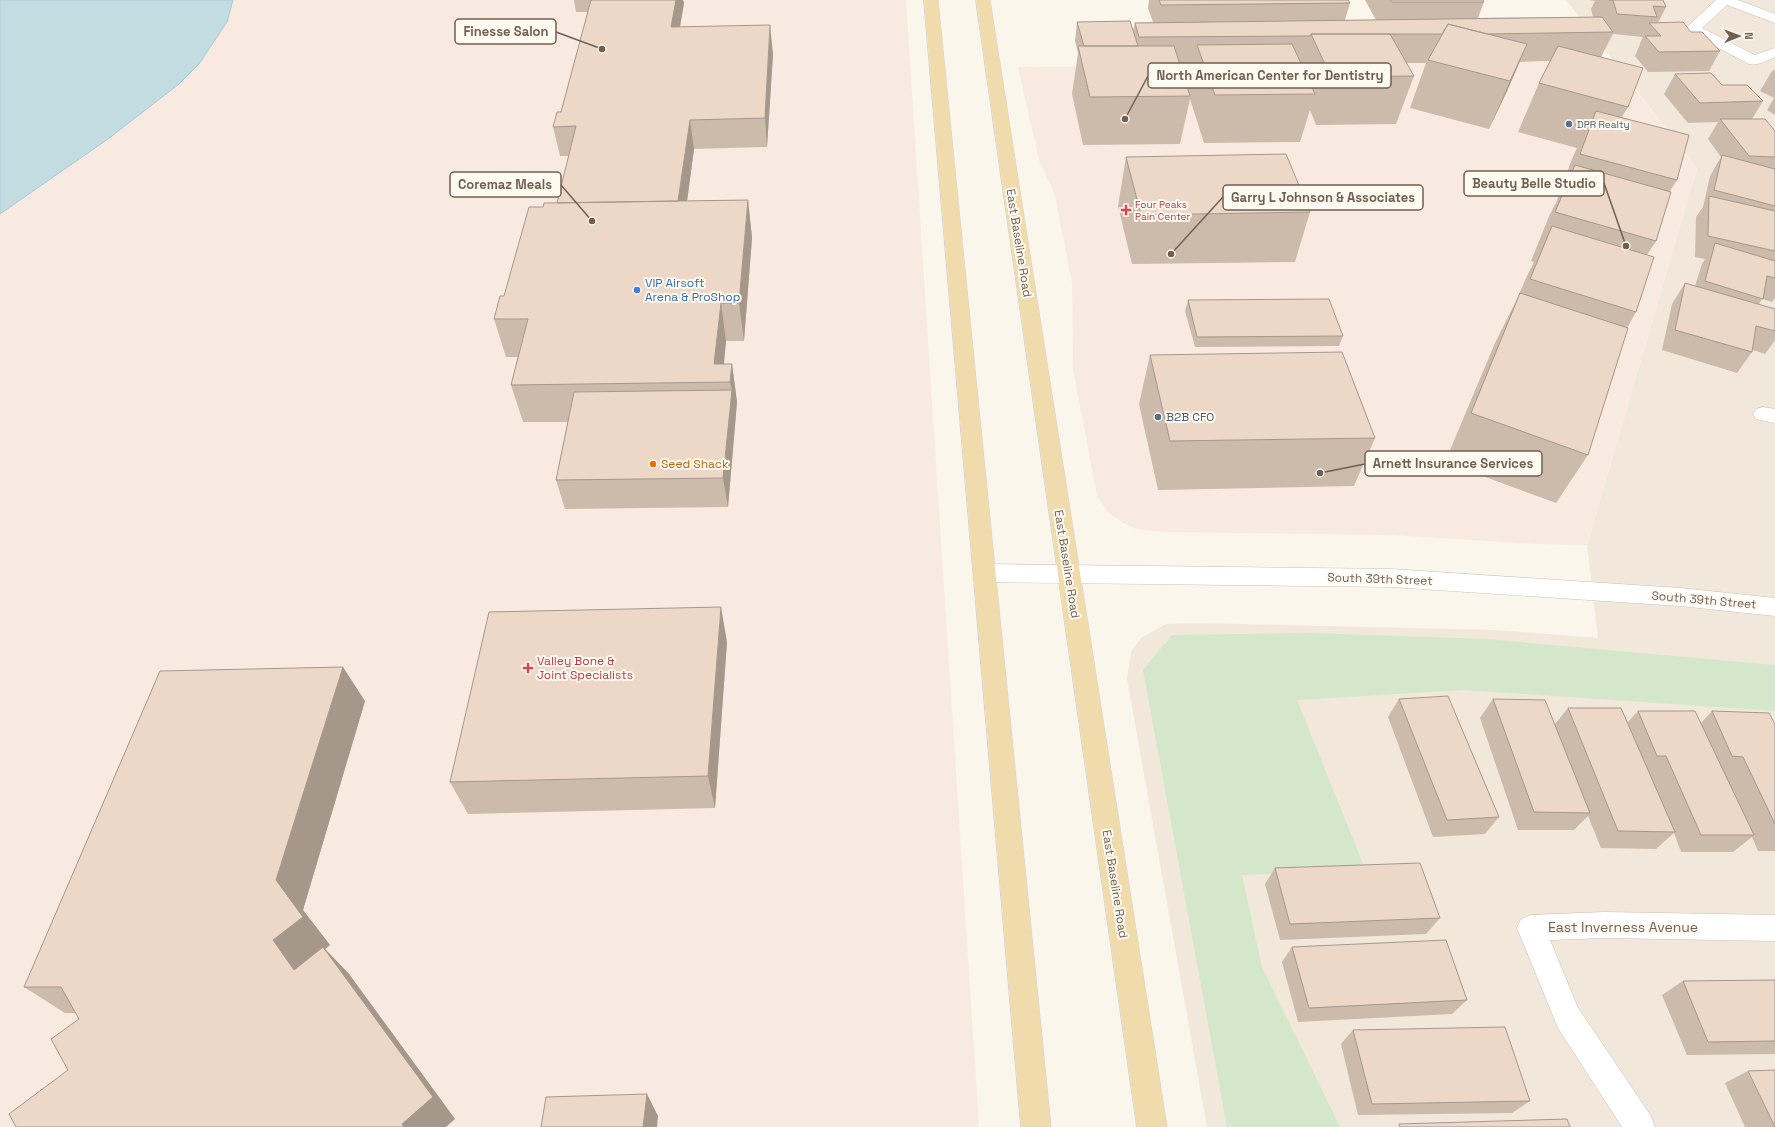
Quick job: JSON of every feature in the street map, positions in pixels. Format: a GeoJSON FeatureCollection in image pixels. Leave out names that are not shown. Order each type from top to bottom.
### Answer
{"type":"FeatureCollection","features":[{"type":"Feature","properties":{"kind":"main road"},"geometry":{"type":"LineString","coordinates":[[931,0],[1036,1127]]}},
{"type":"Feature","properties":{"kind":"main road","name":"East Baseline Road"},"geometry":{"type":"LineString","coordinates":[[983,0],[1152,1127]]}},
{"type":"Feature","properties":{"kind":"street"},"geometry":{"type":"LineString","coordinates":[[1775,19],[1725,0],[1693,29],[1754,61],[1775,52]]}},
{"type":"Feature","properties":{"kind":"street","name":"South 39th Street"},"geometry":{"type":"LineString","coordinates":[[985,574],[1391,578],[1673,597],[1775,607]]}},
{"type":"Feature","properties":{"kind":"street","name":"East Inverness Avenue"},"geometry":{"type":"LineString","coordinates":[[1640,1127],[1568,1018],[1531,928],[1605,925],[1775,928]]}},
{"type":"Feature","properties":{"kind":"shaded area"},"geometry":{"type":"Polygon","coordinates":[[[233,0],[906,0],[979,1127],[0,1127],[0,214],[108,139],[179,84],[199,64],[227,22],[233,0]]]}},
{"type":"Feature","properties":{"kind":"shaded area"},"geometry":{"type":"Polygon","coordinates":[[[1566,0],[1775,0],[1775,1127],[1207,1127],[1127,679],[1131,652],[1141,638],[1166,624],[1200,623],[1496,630],[1598,638],[1587,545],[1697,168],[1566,0]]]}},
{"type":"Feature","properties":{"kind":"shaded area"},"geometry":{"type":"Polygon","coordinates":[[[1613,61],[1697,168],[1587,545],[1535,544],[1392,535],[1161,532],[1136,529],[1123,523],[1108,512],[1097,496],[1073,369],[1072,283],[1054,192],[1039,160],[1018,67],[1613,61]]]}},
{"type":"Feature","properties":{"kind":"green space"},"geometry":{"type":"Polygon","coordinates":[[[1312,633],[1486,639],[1775,665],[1775,711],[1464,690],[1297,700],[1366,871],[1242,875],[1262,967],[1340,1127],[1227,1127],[1143,670],[1172,635],[1312,633]]]}},
{"type":"Feature","properties":{"kind":"water"},"geometry":{"type":"Polygon","coordinates":[[[0,0],[233,0],[227,22],[199,64],[179,84],[108,139],[0,214],[0,0]]]}},
{"type":"Feature","properties":{"kind":"building"},"geometry":{"type":"Polygon","coordinates":[[[591,0],[676,0],[671,27],[770,25],[765,118],[690,120],[678,201],[557,203],[576,126],[553,127],[557,112],[561,112],[591,0]]]}},
{"type":"Feature","properties":{"kind":"building"},"geometry":{"type":"Polygon","coordinates":[[[1159,0],[1348,0],[1350,3],[1161,5],[1159,0]]]}},
{"type":"Feature","properties":{"kind":"building"},"geometry":{"type":"Polygon","coordinates":[[[1390,0],[1483,0],[1484,2],[1392,2],[1390,0]]]}},
{"type":"Feature","properties":{"kind":"building"},"geometry":{"type":"Polygon","coordinates":[[[1613,0],[1663,0],[1666,7],[1653,6],[1657,17],[1617,14],[1613,0]]]}},
{"type":"Feature","properties":{"kind":"building"},"geometry":{"type":"Polygon","coordinates":[[[1602,17],[1613,32],[1487,34],[1448,24],[1442,34],[1311,34],[1310,36],[1139,37],[1135,23],[1602,17]]]}},
{"type":"Feature","properties":{"kind":"building"},"geometry":{"type":"Polygon","coordinates":[[[1130,21],[1138,46],[1084,46],[1077,22],[1130,21]]]}},
{"type":"Feature","properties":{"kind":"building"},"geometry":{"type":"Polygon","coordinates":[[[1683,22],[1691,32],[1702,32],[1720,51],[1659,52],[1645,36],[1661,36],[1649,23],[1683,22]]]}},
{"type":"Feature","properties":{"kind":"building"},"geometry":{"type":"Polygon","coordinates":[[[1448,24],[1527,44],[1510,81],[1428,60],[1448,24]]]}},
{"type":"Feature","properties":{"kind":"building"},"geometry":{"type":"Polygon","coordinates":[[[1311,34],[1390,34],[1414,76],[1331,77],[1311,34]]]}},
{"type":"Feature","properties":{"kind":"building"},"geometry":{"type":"Polygon","coordinates":[[[1292,44],[1315,94],[1215,95],[1197,45],[1292,44]]]}},
{"type":"Feature","properties":{"kind":"building"},"geometry":{"type":"Polygon","coordinates":[[[1078,46],[1174,46],[1190,96],[1090,97],[1078,46]]]}},
{"type":"Feature","properties":{"kind":"building"},"geometry":{"type":"Polygon","coordinates":[[[1558,46],[1643,68],[1628,107],[1539,83],[1558,46]]]}},
{"type":"Feature","properties":{"kind":"building"},"geometry":{"type":"Polygon","coordinates":[[[1711,73],[1722,85],[1747,85],[1763,101],[1700,103],[1675,74],[1711,73]]]}},
{"type":"Feature","properties":{"kind":"building"},"geometry":{"type":"Polygon","coordinates":[[[1596,111],[1689,135],[1677,180],[1580,154],[1596,111]]]}},
{"type":"Feature","properties":{"kind":"building"},"geometry":{"type":"Polygon","coordinates":[[[1720,119],[1765,119],[1775,131],[1775,157],[1749,156],[1720,119]]]}},
{"type":"Feature","properties":{"kind":"building"},"geometry":{"type":"Polygon","coordinates":[[[1286,154],[1310,212],[1141,215],[1126,157],[1286,154]]]}},
{"type":"Feature","properties":{"kind":"building"},"geometry":{"type":"Polygon","coordinates":[[[1722,155],[1775,169],[1775,206],[1714,190],[1722,155]]]}},
{"type":"Feature","properties":{"kind":"building"},"geometry":{"type":"Polygon","coordinates":[[[1575,165],[1671,192],[1656,241],[1555,212],[1575,165]]]}},
{"type":"Feature","properties":{"kind":"building"},"geometry":{"type":"Polygon","coordinates":[[[1709,196],[1775,211],[1775,251],[1708,236],[1709,196]]]}},
{"type":"Feature","properties":{"kind":"building","name":"VIP Airsoft Arena & ProShop"},"geometry":{"type":"Polygon","coordinates":[[[748,200],[739,303],[721,303],[714,364],[732,364],[730,382],[511,385],[528,319],[494,319],[500,296],[504,296],[529,207],[543,207],[544,203],[748,200]]]}},
{"type":"Feature","properties":{"kind":"building"},"geometry":{"type":"Polygon","coordinates":[[[1552,226],[1654,257],[1636,312],[1530,279],[1552,226]]]}},
{"type":"Feature","properties":{"kind":"building"},"geometry":{"type":"Polygon","coordinates":[[[1715,243],[1775,261],[1775,278],[1767,276],[1763,299],[1705,281],[1715,243]]]}},
{"type":"Feature","properties":{"kind":"building"},"geometry":{"type":"Polygon","coordinates":[[[1685,283],[1775,309],[1775,331],[1756,326],[1752,352],[1675,330],[1685,283]]]}},
{"type":"Feature","properties":{"kind":"building"},"geometry":{"type":"Polygon","coordinates":[[[1520,293],[1628,328],[1588,455],[1471,413],[1520,293]]]}},
{"type":"Feature","properties":{"kind":"building"},"geometry":{"type":"Polygon","coordinates":[[[1329,299],[1343,336],[1197,337],[1188,300],[1329,299]]]}},
{"type":"Feature","properties":{"kind":"building"},"geometry":{"type":"Polygon","coordinates":[[[1342,352],[1375,438],[1170,441],[1150,355],[1342,352]]]}},
{"type":"Feature","properties":{"kind":"building","name":"Seed Shack"},"geometry":{"type":"Polygon","coordinates":[[[732,390],[723,478],[556,480],[574,392],[732,390]]]}},
{"type":"Feature","properties":{"kind":"building"},"geometry":{"type":"Polygon","coordinates":[[[721,607],[708,776],[450,782],[489,612],[721,607]]]}},
{"type":"Feature","properties":{"kind":"building"},"geometry":{"type":"Polygon","coordinates":[[[343,667],[276,880],[303,917],[273,940],[294,970],[323,947],[433,1097],[402,1124],[404,1127],[16,1127],[9,1114],[68,1070],[51,1039],[79,1019],[61,987],[24,987],[160,671],[343,667]]]}},
{"type":"Feature","properties":{"kind":"building"},"geometry":{"type":"Polygon","coordinates":[[[1448,696],[1499,817],[1447,820],[1399,699],[1448,696]]]}},
{"type":"Feature","properties":{"kind":"building"},"geometry":{"type":"Polygon","coordinates":[[[1493,699],[1545,700],[1590,813],[1534,812],[1493,699]]]}},
{"type":"Feature","properties":{"kind":"building"},"geometry":{"type":"Polygon","coordinates":[[[1568,708],[1621,708],[1675,832],[1618,831],[1568,708]]]}},
{"type":"Feature","properties":{"kind":"building"},"geometry":{"type":"Polygon","coordinates":[[[1638,711],[1695,711],[1754,835],[1701,835],[1666,756],[1657,756],[1638,711]]]}},
{"type":"Feature","properties":{"kind":"building"},"geometry":{"type":"Polygon","coordinates":[[[1712,711],[1769,713],[1775,724],[1775,824],[1743,757],[1732,756],[1712,711]]]}},
{"type":"Feature","properties":{"kind":"building"},"geometry":{"type":"Polygon","coordinates":[[[1420,863],[1440,918],[1290,924],[1275,868],[1420,863]]]}},
{"type":"Feature","properties":{"kind":"building"},"geometry":{"type":"Polygon","coordinates":[[[1446,940],[1467,1000],[1309,1008],[1292,947],[1446,940]]]}},
{"type":"Feature","properties":{"kind":"building"},"geometry":{"type":"Polygon","coordinates":[[[1775,980],[1775,1041],[1708,1042],[1683,981],[1775,980]]]}},
{"type":"Feature","properties":{"kind":"building"},"geometry":{"type":"Polygon","coordinates":[[[1505,1027],[1530,1101],[1372,1104],[1353,1030],[1505,1027]]]}},
{"type":"Feature","properties":{"kind":"building"},"geometry":{"type":"Polygon","coordinates":[[[1775,1070],[1775,1127],[1748,1071],[1775,1070]]]}},
{"type":"Feature","properties":{"kind":"building"},"geometry":{"type":"Polygon","coordinates":[[[647,1094],[643,1127],[541,1127],[546,1097],[647,1094]]]}},
{"type":"Feature","properties":{"kind":"building"},"geometry":{"type":"Polygon","coordinates":[[[1567,1119],[1570,1127],[1400,1127],[1399,1124],[1567,1119]]]}},
{"type":"Feature","properties":{"kind":"place","name":"Finesse Salon"},"geometry":{"type":"Point","coordinates":[602,49]}},
{"type":"Feature","properties":{"kind":"place","name":"North American Center for Dentistry"},"geometry":{"type":"Point","coordinates":[1125,119]}},
{"type":"Feature","properties":{"kind":"place","name":"DPR Realty"},"geometry":{"type":"Point","coordinates":[1569,124]}},
{"type":"Feature","properties":{"kind":"place","name":"Four Peaks Pain Center"},"geometry":{"type":"Point","coordinates":[1126,210]}},
{"type":"Feature","properties":{"kind":"place","name":"Coremaz Meals"},"geometry":{"type":"Point","coordinates":[592,221]}},
{"type":"Feature","properties":{"kind":"place","name":"Beauty Belle Studio"},"geometry":{"type":"Point","coordinates":[1626,246]}},
{"type":"Feature","properties":{"kind":"place","name":"Garry L Johnson & Associates"},"geometry":{"type":"Point","coordinates":[1171,254]}},
{"type":"Feature","properties":{"kind":"place","name":"VIP Airsoft Arena & ProShop"},"geometry":{"type":"Point","coordinates":[637,290]}},
{"type":"Feature","properties":{"kind":"place","name":"B2B CFO"},"geometry":{"type":"Point","coordinates":[1158,417]}},
{"type":"Feature","properties":{"kind":"place","name":"Seed Shack"},"geometry":{"type":"Point","coordinates":[653,464]}},
{"type":"Feature","properties":{"kind":"place","name":"Arnett Insurance Services"},"geometry":{"type":"Point","coordinates":[1320,473]}},
{"type":"Feature","properties":{"kind":"place","name":"Valley Bone & Joint Specialists"},"geometry":{"type":"Point","coordinates":[528,668]}}]}
